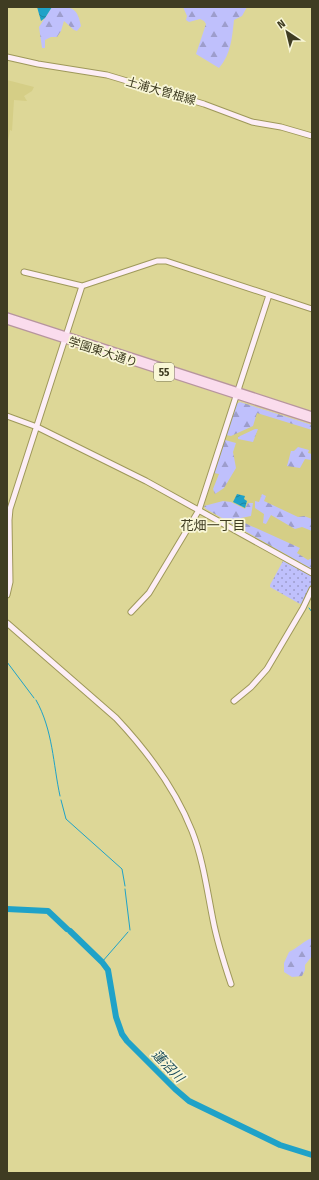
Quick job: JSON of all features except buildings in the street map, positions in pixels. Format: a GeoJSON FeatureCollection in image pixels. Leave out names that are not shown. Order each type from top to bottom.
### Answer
{"type":"FeatureCollection","features":[{"type":"Feature","properties":{"kind":"main road","name":"学園東大通り"},"geometry":{"type":"LineString","coordinates":[[7,316],[66,338]]}},
{"type":"Feature","properties":{"kind":"main road","name":"学園東大通り"},"geometry":{"type":"LineString","coordinates":[[7,321],[312,415]]}},
{"type":"Feature","properties":{"kind":"main road","name":"学園東大通り"},"geometry":{"type":"LineString","coordinates":[[237,393],[312,420]]}},
{"type":"Feature","properties":{"kind":"street","name":"土浦大曽根線"},"geometry":{"type":"LineString","coordinates":[[7,57],[39,65],[107,76],[197,102],[252,122],[290,129],[312,136]]}},
{"type":"Feature","properties":{"kind":"street"},"geometry":{"type":"LineString","coordinates":[[24,272],[82,286],[157,261],[166,261],[312,309]]}},
{"type":"Feature","properties":{"kind":"street"},"geometry":{"type":"LineString","coordinates":[[7,594],[10,582],[10,510],[82,286]]}},
{"type":"Feature","properties":{"kind":"street"},"geometry":{"type":"LineString","coordinates":[[131,612],[149,593],[199,510],[270,295]]}},
{"type":"Feature","properties":{"kind":"street"},"geometry":{"type":"LineString","coordinates":[[7,416],[37,427],[146,481],[312,573]]}},
{"type":"Feature","properties":{"kind":"street"},"geometry":{"type":"LineString","coordinates":[[234,701],[262,676],[267,669],[303,608],[312,589]]}},
{"type":"Feature","properties":{"kind":"street"},"geometry":{"type":"LineString","coordinates":[[7,623],[116,718],[153,761],[175,794],[192,832],[202,862],[217,937],[230,984]]}},
{"type":"Feature","properties":{"kind":"shaded area"},"geometry":{"type":"Polygon","coordinates":[[[7,80],[34,87],[32,91],[24,96],[27,101],[14,100],[12,131],[10,130],[8,141],[7,80]]]}},
{"type":"Feature","properties":{"kind":"shaded area"},"geometry":{"type":"Polygon","coordinates":[[[240,402],[312,425],[312,569],[206,509],[204,506],[236,404],[240,402]]]}},
{"type":"Feature","properties":{"kind":"green space"},"geometry":{"type":"Polygon","coordinates":[[[52,7],[68,7],[72,9],[77,14],[81,26],[77,31],[64,21],[61,31],[57,37],[51,37],[45,40],[45,48],[42,48],[39,27],[52,7]]]}},
{"type":"Feature","properties":{"kind":"green space"},"geometry":{"type":"Polygon","coordinates":[[[183,7],[247,7],[242,16],[234,20],[232,39],[226,57],[219,68],[196,54],[206,24],[200,19],[189,22],[186,20],[187,16],[183,7]]]}},
{"type":"Feature","properties":{"kind":"green space"},"geometry":{"type":"Polygon","coordinates":[[[240,402],[312,425],[312,430],[257,413],[253,426],[231,436],[226,435],[236,404],[240,402]]]}},
{"type":"Feature","properties":{"kind":"green space"},"geometry":{"type":"Polygon","coordinates":[[[258,429],[253,442],[238,439],[238,437],[258,429]]]}},
{"type":"Feature","properties":{"kind":"green space"},"geometry":{"type":"Polygon","coordinates":[[[225,440],[236,443],[233,452],[236,468],[224,488],[215,494],[213,489],[219,474],[214,473],[225,440]]]}},
{"type":"Feature","properties":{"kind":"green space"},"geometry":{"type":"Polygon","coordinates":[[[298,447],[309,450],[308,453],[312,454],[311,460],[305,459],[300,468],[287,466],[291,451],[294,451],[298,447]]]}},
{"type":"Feature","properties":{"kind":"green space"},"geometry":{"type":"Polygon","coordinates":[[[262,494],[266,496],[264,501],[298,517],[304,516],[312,519],[312,531],[302,527],[295,529],[271,515],[266,524],[263,523],[264,514],[255,508],[255,501],[259,502],[262,494]]]}},
{"type":"Feature","properties":{"kind":"green space"},"geometry":{"type":"Polygon","coordinates":[[[223,501],[231,502],[245,509],[248,503],[253,503],[251,516],[241,518],[241,521],[300,548],[297,553],[308,560],[312,558],[312,569],[206,509],[204,506],[223,501]]]}},
{"type":"Feature","properties":{"kind":"green space"},"geometry":{"type":"Polygon","coordinates":[[[283,561],[312,576],[312,583],[302,604],[270,587],[283,561]]]}},
{"type":"Feature","properties":{"kind":"green space"},"geometry":{"type":"Polygon","coordinates":[[[312,938],[312,956],[305,965],[305,970],[302,976],[292,977],[284,972],[284,963],[289,952],[312,938]]]}},
{"type":"Feature","properties":{"kind":"water"},"geometry":{"type":"Polygon","coordinates":[[[37,7],[52,7],[45,18],[41,21],[37,7]]]}},
{"type":"Feature","properties":{"kind":"water"},"geometry":{"type":"Polygon","coordinates":[[[237,494],[245,496],[244,499],[247,501],[245,508],[233,502],[237,494]]]}},
{"type":"Feature","properties":{"kind":"waterway"},"geometry":{"type":"LineString","coordinates":[[309,608],[312,612]]}},
{"type":"Feature","properties":{"kind":"waterway"},"geometry":{"type":"LineString","coordinates":[[7,662],[34,698]]}},
{"type":"Feature","properties":{"kind":"waterway"},"geometry":{"type":"LineString","coordinates":[[36,700],[46,723],[52,747],[60,796]]}},
{"type":"Feature","properties":{"kind":"waterway"},"geometry":{"type":"LineString","coordinates":[[61,800],[66,819],[122,869],[125,886]]}},
{"type":"Feature","properties":{"kind":"waterway"},"geometry":{"type":"LineString","coordinates":[[125,889],[130,930]]}},
{"type":"Feature","properties":{"kind":"waterway","name":"蓮沼川"},"geometry":{"type":"LineString","coordinates":[[7,909],[48,911],[67,929]]}},
{"type":"Feature","properties":{"kind":"waterway","name":"蓮沼川"},"geometry":{"type":"LineString","coordinates":[[70,931],[102,962],[108,970],[116,1017],[122,1034],[127,1041],[175,1089],[189,1101],[280,1145],[312,1155]]}},
{"type":"Feature","properties":{"kind":"waterway"},"geometry":{"type":"LineString","coordinates":[[102,962],[128,932]]}},
{"type":"Feature","properties":{"kind":"district","name":"花畑一丁目"},"geometry":{"type":"Point","coordinates":[213,525]}}]}
